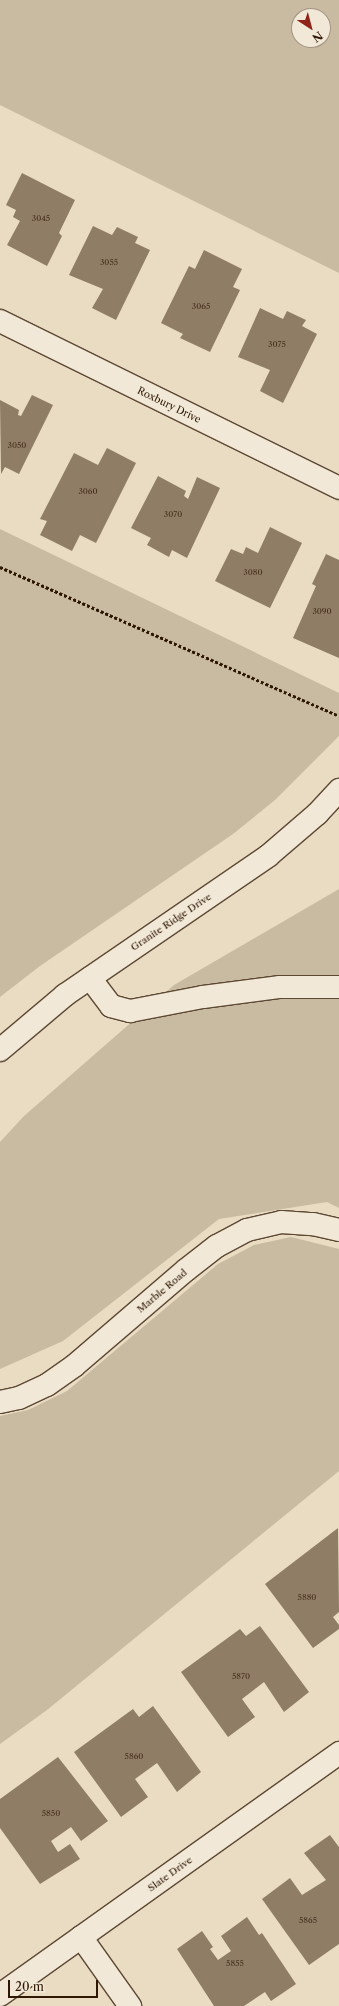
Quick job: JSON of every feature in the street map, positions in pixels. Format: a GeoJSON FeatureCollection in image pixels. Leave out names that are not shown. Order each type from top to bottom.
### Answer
{"type":"FeatureCollection","features":[{"type":"Feature","properties":{"kind":"street","name":"Roxbury Drive"},"geometry":{"type":"LineString","coordinates":[[0,321],[339,488]]}},
{"type":"Feature","properties":{"kind":"street","name":"Granite Ridge Drive"},"geometry":{"type":"LineString","coordinates":[[0,1050],[22,1029],[90,978],[268,856],[317,814],[339,790]]}},
{"type":"Feature","properties":{"kind":"street"},"geometry":{"type":"LineString","coordinates":[[90,978],[111,1006],[130,1011],[280,987],[339,987]]}},
{"type":"Feature","properties":{"kind":"street","name":"Marble Road"},"geometry":{"type":"LineString","coordinates":[[0,1402],[19,1398],[47,1385],[74,1366],[186,1270],[217,1246],[247,1230],[282,1222],[313,1224],[339,1230]]}},
{"type":"Feature","properties":{"kind":"street","name":"Slate Drive"},"geometry":{"type":"LineString","coordinates":[[0,1995],[339,1752]]}},
{"type":"Feature","properties":{"kind":"street"},"geometry":{"type":"LineString","coordinates":[[81,1937],[130,2006]]}},
{"type":"Feature","properties":{"kind":"path"},"geometry":{"type":"LineString","coordinates":[[0,567],[339,716]]}},
{"type":"Feature","properties":{"kind":"shaded area"},"geometry":{"type":"Polygon","coordinates":[[[0,0],[339,0],[339,273],[0,105],[0,0]]]}},
{"type":"Feature","properties":{"kind":"shaded area"},"geometry":{"type":"Polygon","coordinates":[[[0,529],[339,693],[339,736],[275,800],[233,834],[40,966],[0,997],[0,529]]]}},
{"type":"Feature","properties":{"kind":"shaded area"},"geometry":{"type":"Polygon","coordinates":[[[339,889],[339,1208],[327,1202],[219,1219],[63,1341],[0,1369],[0,1142],[24,1116],[174,985],[339,889]]]}},
{"type":"Feature","properties":{"kind":"shaded area"},"geometry":{"type":"Polygon","coordinates":[[[291,1237],[339,1249],[339,1471],[47,1710],[0,1744],[0,1416],[28,1410],[67,1391],[218,1264],[254,1245],[291,1237]]]}},
{"type":"Feature","properties":{"kind":"building"},"geometry":{"type":"Polygon","coordinates":[[[22,173],[75,200],[59,233],[62,236],[47,266],[7,245],[20,221],[13,217],[16,210],[6,205],[22,173]]]}},
{"type":"Feature","properties":{"kind":"building"},"geometry":{"type":"Polygon","coordinates":[[[93,226],[112,235],[117,227],[138,237],[135,243],[150,250],[116,320],[92,308],[103,289],[69,275],[93,226]]]}},
{"type":"Feature","properties":{"kind":"building"},"geometry":{"type":"Polygon","coordinates":[[[204,250],[242,269],[233,287],[240,290],[210,352],[180,338],[183,334],[161,323],[189,266],[195,269],[204,250]]]}},
{"type":"Feature","properties":{"kind":"building"},"geometry":{"type":"Polygon","coordinates":[[[260,308],[283,319],[287,311],[306,320],[302,326],[317,334],[283,403],[260,391],[270,370],[238,357],[260,308]]]}},
{"type":"Feature","properties":{"kind":"building"},"geometry":{"type":"Polygon","coordinates":[[[32,395],[53,405],[19,474],[5,467],[1,474],[0,400],[19,410],[18,415],[21,416],[32,395]]]}},
{"type":"Feature","properties":{"kind":"building"},"geometry":{"type":"Polygon","coordinates":[[[107,448],[136,463],[96,543],[80,535],[72,551],[40,535],[47,521],[40,519],[74,453],[98,465],[107,448]]]}},
{"type":"Feature","properties":{"kind":"building"},"geometry":{"type":"Polygon","coordinates":[[[158,476],[186,491],[184,496],[188,499],[197,477],[220,488],[187,558],[172,550],[169,557],[147,545],[151,538],[131,528],[158,476]]]}},
{"type":"Feature","properties":{"kind":"building"},"geometry":{"type":"Polygon","coordinates":[[[270,527],[302,543],[270,608],[215,581],[231,549],[243,554],[246,547],[258,553],[270,527]]]}},
{"type":"Feature","properties":{"kind":"building"},"geometry":{"type":"Polygon","coordinates":[[[326,554],[339,560],[339,658],[293,638],[316,586],[312,584],[326,554]]]}},
{"type":"Feature","properties":{"kind":"building"},"geometry":{"type":"Polygon","coordinates":[[[338,1528],[339,1612],[333,1617],[339,1625],[339,1629],[313,1648],[265,1584],[338,1528]]]}},
{"type":"Feature","properties":{"kind":"building"},"geometry":{"type":"Polygon","coordinates":[[[260,1626],[309,1692],[284,1712],[264,1682],[242,1699],[255,1717],[228,1737],[181,1672],[240,1629],[246,1636],[260,1626]]]}},
{"type":"Feature","properties":{"kind":"building"},"geometry":{"type":"Polygon","coordinates":[[[153,1706],[201,1772],[177,1792],[157,1763],[135,1779],[148,1797],[121,1817],[74,1752],[133,1709],[139,1717],[153,1706]]]}},
{"type":"Feature","properties":{"kind":"building"},"geometry":{"type":"Polygon","coordinates":[[[58,1757],[108,1821],[81,1841],[71,1827],[51,1841],[58,1852],[70,1844],[80,1859],[40,1884],[0,1828],[0,1799],[58,1757]]]}},
{"type":"Feature","properties":{"kind":"building"},"geometry":{"type":"Polygon","coordinates":[[[330,1835],[339,1847],[339,1944],[309,1965],[262,1899],[290,1878],[302,1895],[326,1880],[304,1853],[330,1835]]]}},
{"type":"Feature","properties":{"kind":"building"},"geometry":{"type":"Polygon","coordinates":[[[247,1917],[259,1935],[262,1933],[296,1984],[271,2001],[265,1992],[244,2006],[214,2006],[177,1949],[202,1931],[213,1947],[210,1949],[218,1960],[231,1951],[221,1936],[247,1917]]]}}]}
